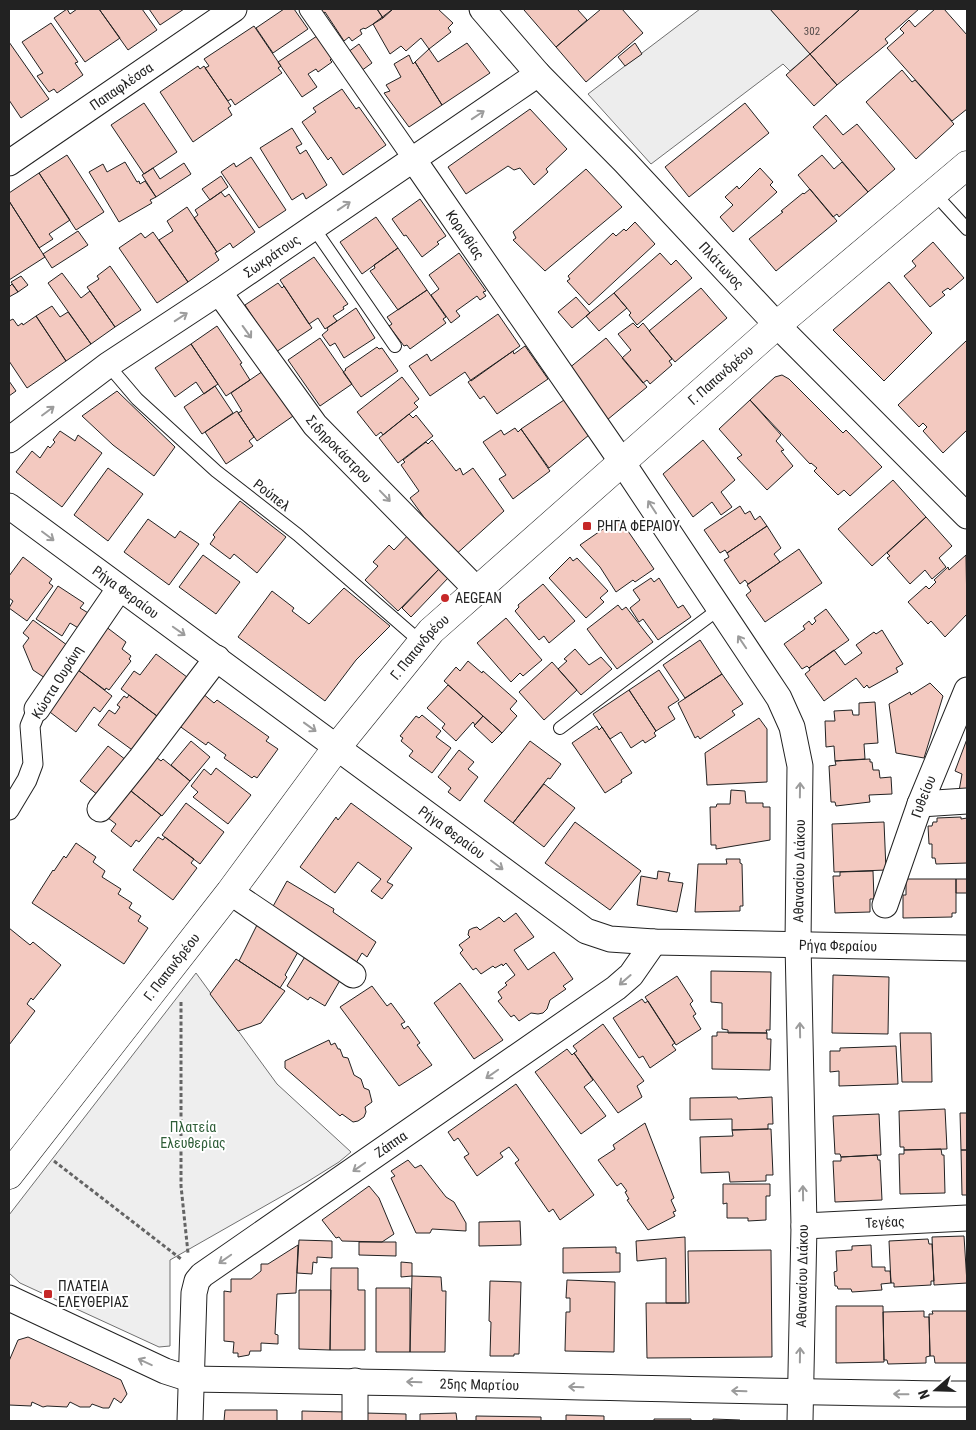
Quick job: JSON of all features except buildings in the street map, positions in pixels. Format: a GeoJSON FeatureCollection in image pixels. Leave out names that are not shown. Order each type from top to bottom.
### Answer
{"type":"FeatureCollection","features":[{"type":"Feature","properties":{"kind":"street","name":"Παπαφλέσσα"},"geometry":{"type":"LineString","coordinates":[[9,163],[234,9]]}},
{"type":"Feature","properties":{"kind":"street","name":"Κορινθίας"},"geometry":{"type":"LineString","coordinates":[[309,9],[622,462]]}},
{"type":"Feature","properties":{"kind":"street","name":"Πλάτωνος"},"geometry":{"type":"LineString","coordinates":[[482,9],[538,74],[625,162],[777,324],[967,516]]}},
{"type":"Feature","properties":{"kind":"street","name":"Σωκράτους"},"geometry":{"type":"LineString","coordinates":[[9,440],[108,365],[538,74]]}},
{"type":"Feature","properties":{"kind":"street","name":"Γ. Παπανδρέου"},"geometry":{"type":"LineString","coordinates":[[9,1175],[230,892],[337,747],[431,631],[777,324],[967,165]]}},
{"type":"Feature","properties":{"kind":"street","name":"Σιδηροκάστρου"},"geometry":{"type":"LineString","coordinates":[[218,292],[315,425],[477,590]]}},
{"type":"Feature","properties":{"kind":"street","name":"Αθανασίου Διάκου"},"geometry":{"type":"LineString","coordinates":[[622,462],[779,698],[792,727],[800,766],[798,944],[804,1226],[800,1421]]}},
{"type":"Feature","properties":{"kind":"street","name":"Ρήγα Φεραίου"},"geometry":{"type":"LineString","coordinates":[[9,506],[119,589],[217,658],[586,931],[610,940],[654,942],[967,948]]}},
{"type":"Feature","properties":{"kind":"street","name":"Κώστα Ουράνη"},"geometry":{"type":"LineString","coordinates":[[9,810],[27,780],[33,764],[30,726],[37,709],[119,589]]}},
{"type":"Feature","properties":{"kind":"street"},"geometry":{"type":"LineString","coordinates":[[100,809],[217,658]]}},
{"type":"Feature","properties":{"kind":"street","name":"Γυθείου"},"geometry":{"type":"LineString","coordinates":[[885,905],[920,804],[967,690]]}},
{"type":"Feature","properties":{"kind":"street"},"geometry":{"type":"LineString","coordinates":[[920,804],[967,801]]}},
{"type":"Feature","properties":{"kind":"street"},"geometry":{"type":"LineString","coordinates":[[230,892],[353,975]]}},
{"type":"Feature","properties":{"kind":"street","name":"Ζάππα"},"geometry":{"type":"LineString","coordinates":[[195,1270],[616,988],[631,975],[654,942]]}},
{"type":"Feature","properties":{"kind":"street","name":"Τεγέας"},"geometry":{"type":"LineString","coordinates":[[804,1226],[967,1218]]}},
{"type":"Feature","properties":{"kind":"street"},"geometry":{"type":"LineString","coordinates":[[190,1421],[194,1293],[197,1281],[195,1270]]}},
{"type":"Feature","properties":{"kind":"street","name":"25ης Μαρτίου"},"geometry":{"type":"LineString","coordinates":[[9,1298],[165,1371],[190,1379],[355,1381],[800,1393],[967,1394]]}},
{"type":"Feature","properties":{"kind":"street"},"geometry":{"type":"LineString","coordinates":[[355,1381],[355,1421]]}},
{"type":"Feature","properties":{"kind":"lane"},"geometry":{"type":"LineString","coordinates":[[934,193],[967,229]]}},
{"type":"Feature","properties":{"kind":"lane"},"geometry":{"type":"LineString","coordinates":[[313,227],[395,346]]}},
{"type":"Feature","properties":{"kind":"lane","name":"Ρούπελ"},"geometry":{"type":"LineString","coordinates":[[108,365],[137,399],[216,471],[298,535],[422,643]]}},
{"type":"Feature","properties":{"kind":"lane"},"geometry":{"type":"LineString","coordinates":[[560,728],[720,609]]}},
{"type":"Feature","properties":{"kind":"path"},"geometry":{"type":"LineString","coordinates":[[181,997],[181,1186],[195,1270]]}},
{"type":"Feature","properties":{"kind":"path"},"geometry":{"type":"LineString","coordinates":[[33,1145],[195,1270]]}},
{"type":"Feature","properties":{"kind":"green space","name":"Πλατεία Ελευθερίας"},"geometry":{"type":"Polygon","coordinates":[[[196,973],[277,1084],[351,1152],[339,1162],[307,1182],[170,1260],[170,1346],[159,1347],[20,1283],[9,1273],[9,1215],[196,973]]]}},
{"type":"Feature","properties":{"kind":"shaded area"},"geometry":{"type":"Polygon","coordinates":[[[700,9],[770,9],[810,54],[790,71],[783,64],[651,164],[588,94],[700,9]]]}},
{"type":"Feature","properties":{"kind":"place","name":"ΡΗΓΑ ΦΕΡΑΙΟΥ"},"geometry":{"type":"Point","coordinates":[587,526]}},
{"type":"Feature","properties":{"kind":"place","name":"AEGEAN"},"geometry":{"type":"Point","coordinates":[445,598]}},
{"type":"Feature","properties":{"kind":"place","name":"ΠΛΑΤΕΙΑ ΕΛΕΥΘΕΡΙΑΣ"},"geometry":{"type":"Point","coordinates":[48,1294]}}]}
